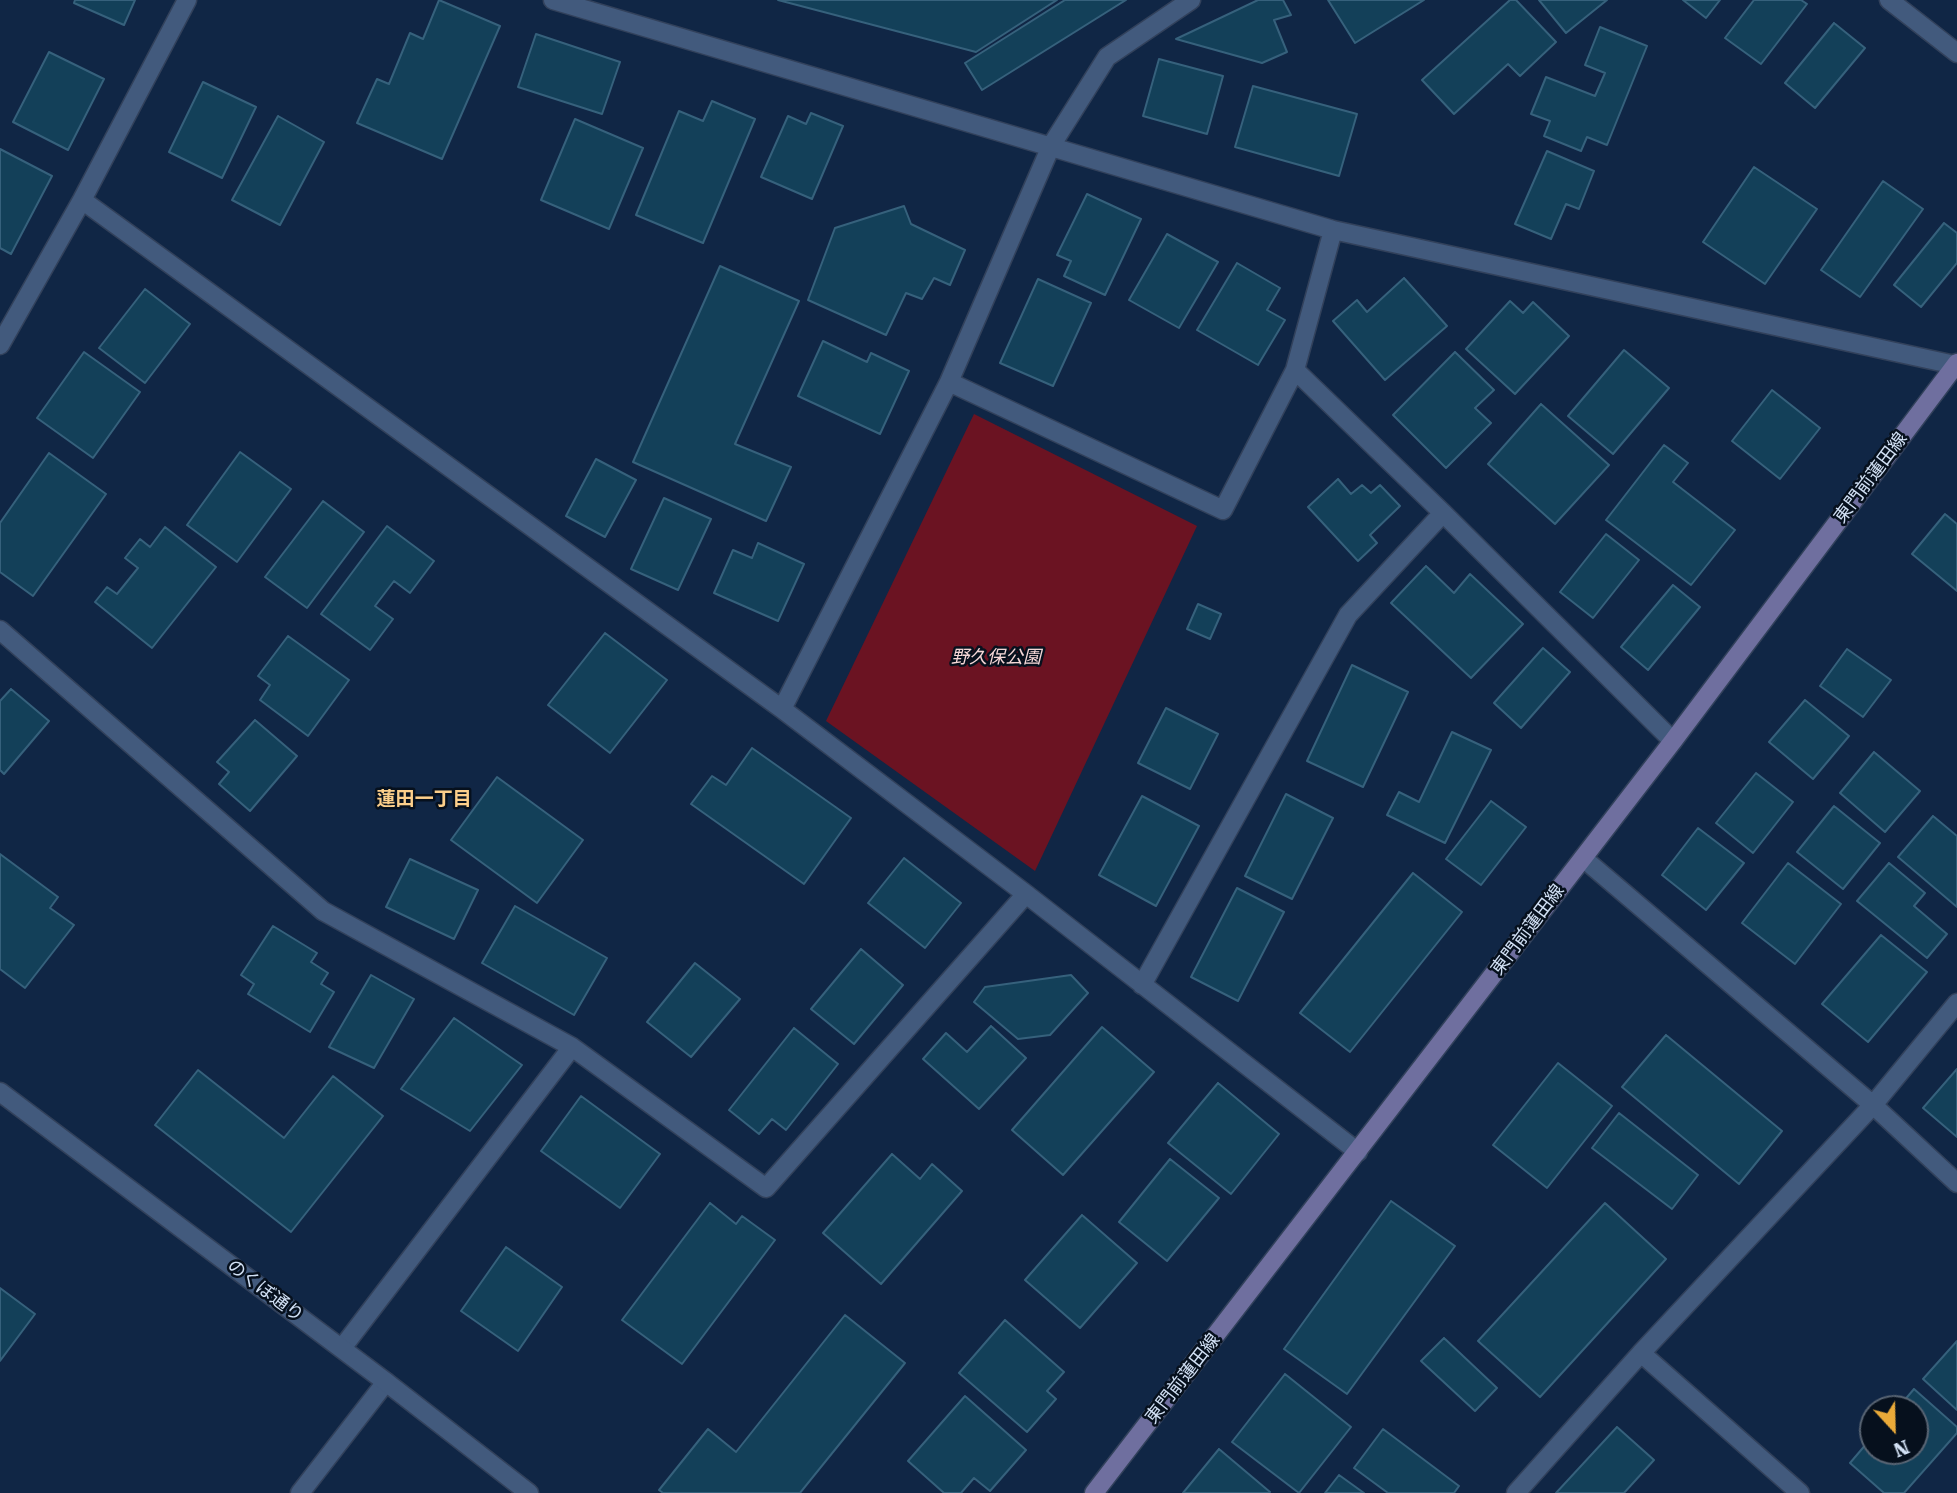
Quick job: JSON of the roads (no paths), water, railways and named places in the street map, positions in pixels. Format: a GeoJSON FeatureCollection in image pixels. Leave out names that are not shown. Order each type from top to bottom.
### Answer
{"type":"FeatureCollection","features":[{"type":"Feature","properties":{"kind":"main road","name":"東門前蓮田線"},"geometry":{"type":"LineString","coordinates":[[1094,1493],[1359,1153],[1956,364]]}},
{"type":"Feature","properties":{"kind":"street"},"geometry":{"type":"LineString","coordinates":[[0,345],[82,200],[187,0]]}},
{"type":"Feature","properties":{"kind":"street"},"geometry":{"type":"LineString","coordinates":[[554,0],[1333,230],[1956,364]]}},
{"type":"Feature","properties":{"kind":"street"},"geometry":{"type":"LineString","coordinates":[[782,709],[949,382],[1051,146],[1107,57],[1191,0]]}},
{"type":"Feature","properties":{"kind":"street"},"geometry":{"type":"LineString","coordinates":[[1889,0],[1957,53]]}},
{"type":"Feature","properties":{"kind":"street"},"geometry":{"type":"LineString","coordinates":[[82,200],[782,709],[1026,894],[1359,1153]]}},
{"type":"Feature","properties":{"kind":"street"},"geometry":{"type":"LineString","coordinates":[[949,382],[1223,510],[1295,370],[1333,230]]}},
{"type":"Feature","properties":{"kind":"street"},"geometry":{"type":"LineString","coordinates":[[1295,370],[1673,741]]}},
{"type":"Feature","properties":{"kind":"street"},"geometry":{"type":"LineString","coordinates":[[1142,985],[1348,614],[1443,513]]}},
{"type":"Feature","properties":{"kind":"street"},"geometry":{"type":"LineString","coordinates":[[0,630],[323,911],[572,1047],[766,1188],[1026,894]]}},
{"type":"Feature","properties":{"kind":"street"},"geometry":{"type":"LineString","coordinates":[[1583,859],[1872,1105],[1957,1184]]}},
{"type":"Feature","properties":{"kind":"street"},"geometry":{"type":"LineString","coordinates":[[1516,1493],[1641,1353],[1872,1105],[1957,1003]]}},
{"type":"Feature","properties":{"kind":"street"},"geometry":{"type":"LineString","coordinates":[[342,1348],[572,1047]]}},
{"type":"Feature","properties":{"kind":"street","name":"のくぼ通り"},"geometry":{"type":"LineString","coordinates":[[0,1091],[342,1348],[529,1493]]}},
{"type":"Feature","properties":{"kind":"street"},"geometry":{"type":"LineString","coordinates":[[1641,1353],[1800,1493]]}},
{"type":"Feature","properties":{"kind":"street"},"geometry":{"type":"LineString","coordinates":[[300,1493],[386,1382]]}},
{"type":"Feature","properties":{"kind":"district","name":"蓮田一丁目"},"geometry":{"type":"Point","coordinates":[424,799]}},
{"type":"Feature","properties":{"kind":"park label","name":"野久保公園"},"geometry":{"type":"Point","coordinates":[996,658]}}]}
